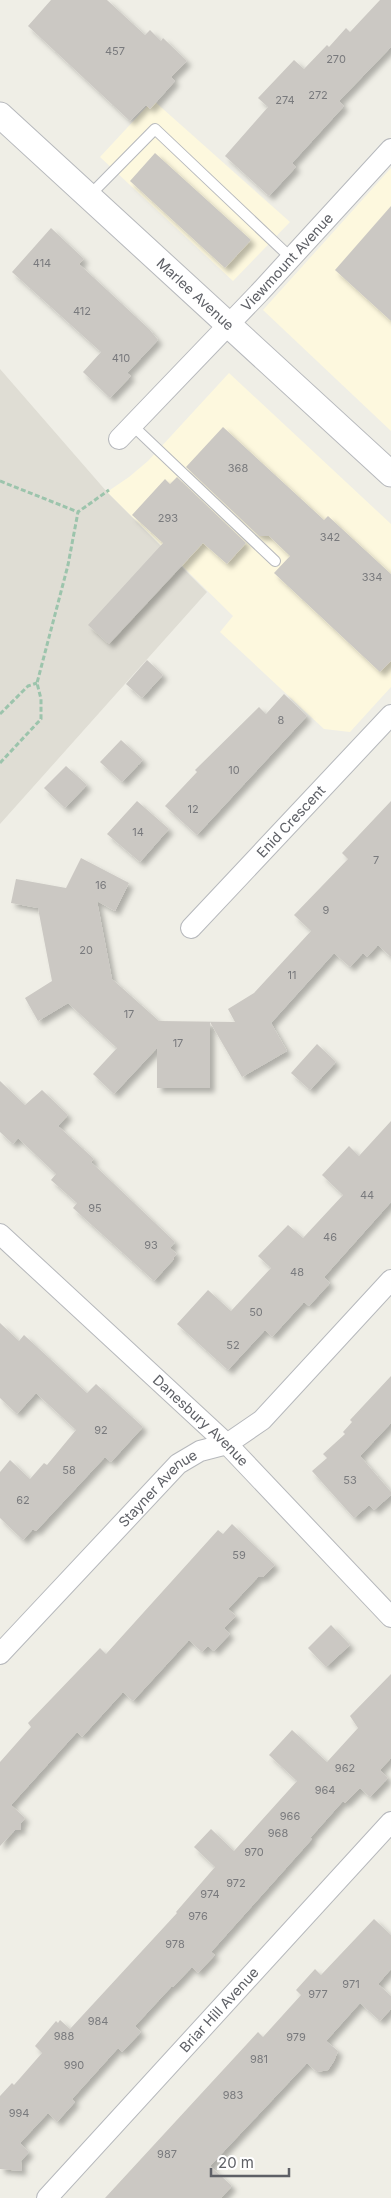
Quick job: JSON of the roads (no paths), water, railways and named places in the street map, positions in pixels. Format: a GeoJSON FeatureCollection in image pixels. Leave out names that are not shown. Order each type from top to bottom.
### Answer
{"type":"FeatureCollection","features":[{"type":"Feature","properties":{"kind":"street","name":"Marlee Avenue"},"geometry":{"type":"LineString","coordinates":[[0,114],[391,474]]}},
{"type":"Feature","properties":{"kind":"street","name":"Viewmount Avenue"},"geometry":{"type":"LineString","coordinates":[[125,432],[229,324],[391,149]]}},
{"type":"Feature","properties":{"kind":"street","name":"Enid Crescent"},"geometry":{"type":"LineString","coordinates":[[191,928],[391,714]]}},
{"type":"Feature","properties":{"kind":"street","name":"Danesbury Avenue"},"geometry":{"type":"LineString","coordinates":[[0,1234],[227,1444],[391,1617]]}},
{"type":"Feature","properties":{"kind":"street","name":"Stayner Avenue"},"geometry":{"type":"LineString","coordinates":[[0,1654],[178,1464],[200,1451],[227,1444],[262,1420],[391,1280]]}},
{"type":"Feature","properties":{"kind":"street","name":"Briar Hill Avenue"},"geometry":{"type":"LineString","coordinates":[[47,2198],[391,1822]]}},
{"type":"Feature","properties":{"kind":"lane"},"geometry":{"type":"LineString","coordinates":[[89,196],[155,129],[290,257]]}},
{"type":"Feature","properties":{"kind":"lane"},"geometry":{"type":"LineString","coordinates":[[125,432],[275,562]]}}]}
